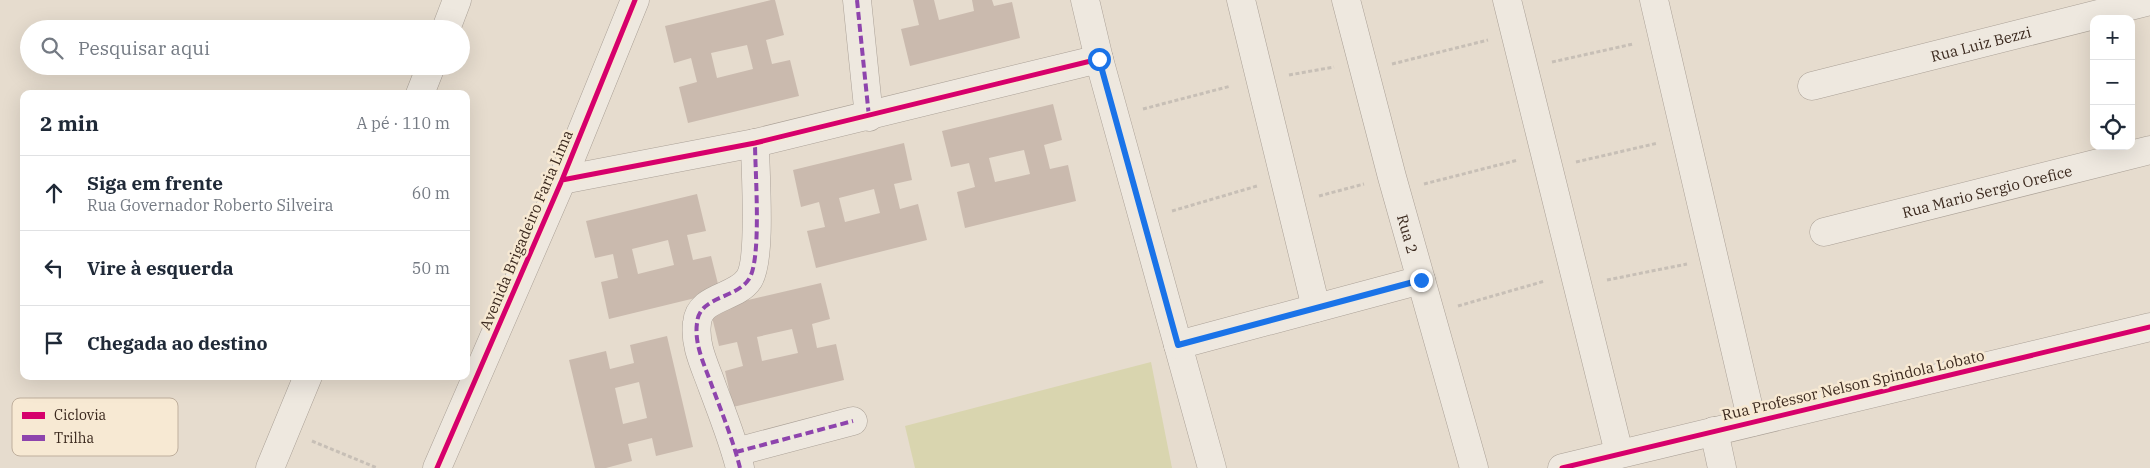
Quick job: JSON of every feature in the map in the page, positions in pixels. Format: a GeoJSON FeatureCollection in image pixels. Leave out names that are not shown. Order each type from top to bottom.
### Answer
{"type":"FeatureCollection","features":[{"type":"Feature","properties":{"kind":"street"},"geometry":{"type":"LineString","coordinates":[[449,20],[457,0]]}},
{"type":"Feature","properties":{"kind":"street","name":"Avenida Brigadeiro Faria Lima"},"geometry":{"type":"LineString","coordinates":[[437,468],[562,180],[635,0]]}},
{"type":"Feature","properties":{"kind":"street"},"geometry":{"type":"LineString","coordinates":[[856,0],[869,117]]}},
{"type":"Feature","properties":{"kind":"street"},"geometry":{"type":"LineString","coordinates":[[1085,0],[1099,59],[1212,468]]}},
{"type":"Feature","properties":{"kind":"street"},"geometry":{"type":"LineString","coordinates":[[1240,0],[1316,308]]}},
{"type":"Feature","properties":{"kind":"street","name":"Rua 2"},"geometry":{"type":"LineString","coordinates":[[1346,0],[1394,184],[1474,468]]}},
{"type":"Feature","properties":{"kind":"street"},"geometry":{"type":"LineString","coordinates":[[1507,0],[1619,453]]}},
{"type":"Feature","properties":{"kind":"street"},"geometry":{"type":"LineString","coordinates":[[1654,0],[1752,422]]}},
{"type":"Feature","properties":{"kind":"street","name":"Rua Luiz Bezzi"},"geometry":{"type":"LineString","coordinates":[[1812,86],[2150,2]]}},
{"type":"Feature","properties":{"kind":"street"},"geometry":{"type":"LineString","coordinates":[[562,180],[755,143],[869,117],[1099,59]]}},
{"type":"Feature","properties":{"kind":"street"},"geometry":{"type":"LineString","coordinates":[[422,90],[427,75]]}},
{"type":"Feature","properties":{"kind":"street"},"geometry":{"type":"LineString","coordinates":[[755,143],[756,249],[754,267],[749,278],[740,289],[708,304],[701,310],[696,324],[698,346],[738,460],[852,421]]}},
{"type":"Feature","properties":{"kind":"street","name":"Rua Mario Sergio Orefice"},"geometry":{"type":"LineString","coordinates":[[1824,232],[2150,150]]}},
{"type":"Feature","properties":{"kind":"street"},"geometry":{"type":"LineString","coordinates":[[1178,345],[1421,280]]}},
{"type":"Feature","properties":{"kind":"street","name":"Rua Professor Nelson Spindola Lobato"},"geometry":{"type":"LineString","coordinates":[[1562,468],[2150,327]]}},
{"type":"Feature","properties":{"kind":"street"},"geometry":{"type":"LineString","coordinates":[[270,468],[306,380]]}},
{"type":"Feature","properties":{"kind":"street"},"geometry":{"type":"LineString","coordinates":[[1714,431],[1722,468]]}},
{"type":"Feature","properties":{"kind":"path"},"geometry":{"type":"LineString","coordinates":[[1364,71],[1515,33]]}},
{"type":"Feature","properties":{"kind":"path"},"geometry":{"type":"LineString","coordinates":[[1524,68],[1663,38]]}},
{"type":"Feature","properties":{"kind":"path"},"geometry":{"type":"LineString","coordinates":[[1143,220],[1287,191],[1394,184],[1686,136]]}},
{"type":"Feature","properties":{"kind":"path"},"geometry":{"type":"LineString","coordinates":[[286,430],[377,468]]}},
{"type":"Feature","properties":{"kind":"shaded area"},"geometry":{"type":"Polygon","coordinates":[[[1151,362],[1172,468],[915,468],[905,426],[1151,362]]]}},
{"type":"Feature","properties":{"kind":"building"},"geometry":{"type":"Polygon","coordinates":[[[775,0],[784,35],[766,40],[772,64],[790,60],[799,96],[688,123],[679,87],[697,82],[691,58],[674,63],[665,26],[775,0]],[[747,45],[711,53],[717,78],[753,69],[747,45]]]}},
{"type":"Feature","properties":{"kind":"building"},"geometry":{"type":"Polygon","coordinates":[[[913,0],[934,0],[939,20],[974,11],[972,0],[992,0],[994,6],[1012,2],[1020,38],[910,66],[901,29],[919,25],[913,0]]]}},
{"type":"Feature","properties":{"kind":"building"},"geometry":{"type":"Polygon","coordinates":[[[1053,104],[1062,140],[1044,145],[1050,169],[1068,165],[1076,201],[965,228],[957,192],[975,187],[969,163],[951,167],[942,131],[1053,104]],[[1024,150],[989,158],[995,182],[1030,174],[1024,150]]]}},
{"type":"Feature","properties":{"kind":"building"},"geometry":{"type":"Polygon","coordinates":[[[904,143],[912,180],[894,184],[900,209],[918,204],[927,240],[816,268],[807,231],[825,227],[819,202],[801,207],[793,170],[904,143]],[[874,189],[839,198],[845,222],[880,213],[874,189]]]}},
{"type":"Feature","properties":{"kind":"building"},"geometry":{"type":"Polygon","coordinates":[[[697,194],[706,231],[687,235],[693,260],[711,256],[720,292],[609,319],[601,282],[618,278],[613,254],[595,258],[586,221],[697,194]],[[668,240],[632,249],[638,274],[674,265],[668,240]]]}},
{"type":"Feature","properties":{"kind":"building"},"geometry":{"type":"Polygon","coordinates":[[[821,283],[830,319],[812,324],[817,348],[836,344],[844,380],[733,407],[725,371],[743,366],[737,342],[719,346],[710,309],[821,283]],[[792,329],[757,337],[762,361],[798,353],[792,329]]]}},
{"type":"Feature","properties":{"kind":"building"},"geometry":{"type":"Polygon","coordinates":[[[667,336],[693,447],[656,456],[652,438],[628,444],[632,461],[606,468],[595,468],[569,360],[606,351],[610,369],[634,363],[630,345],[667,336]],[[639,382],[615,388],[623,424],[647,418],[639,382]]]}},
{"type":"Feature","properties":{"kind":"marked path"},"geometry":{"type":"LineString","coordinates":[[857,0],[869,117]]}},
{"type":"Feature","properties":{"kind":"marked path"},"geometry":{"type":"LineString","coordinates":[[740,468],[731,437],[701,355],[696,331],[699,314],[704,308],[711,302],[743,286],[749,279],[753,269],[757,235],[755,143]]}},
{"type":"Feature","properties":{"kind":"marked path"},"geometry":{"type":"LineString","coordinates":[[736,452],[853,421]]}},
{"type":"Feature","properties":{"kind":"cycle path"},"geometry":{"type":"LineString","coordinates":[[437,468],[562,180],[635,0]]}},
{"type":"Feature","properties":{"kind":"cycle path"},"geometry":{"type":"LineString","coordinates":[[562,180],[755,143],[1099,59]]}},
{"type":"Feature","properties":{"kind":"cycle path"},"geometry":{"type":"LineString","coordinates":[[1562,468],[2150,327]]}},
{"type":"Feature","properties":{"kind":"route"},"geometry":{"type":"LineString","coordinates":[[1099,59],[1178,345],[1421,280]]}}]}
